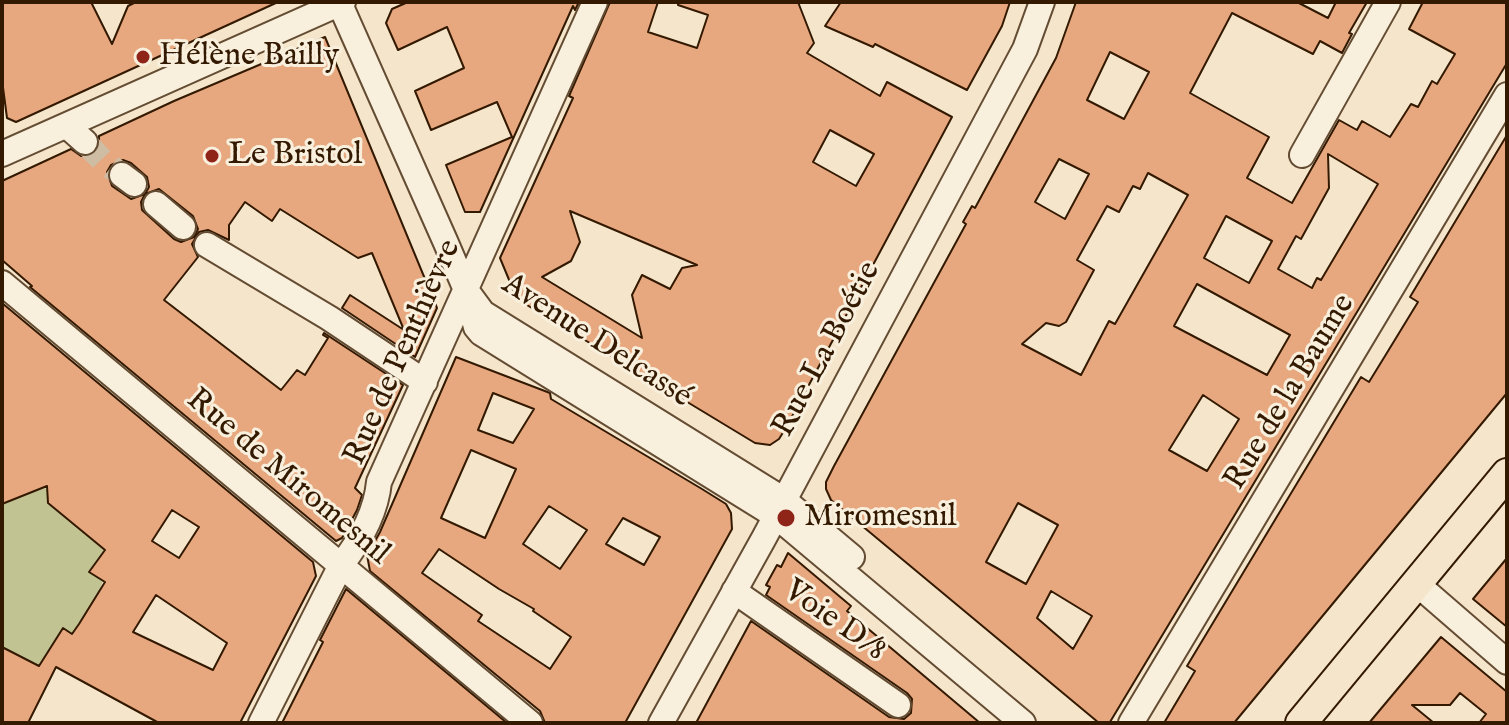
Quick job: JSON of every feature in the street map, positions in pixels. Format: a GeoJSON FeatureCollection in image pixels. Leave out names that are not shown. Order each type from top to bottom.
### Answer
{"type":"FeatureCollection","features":[{"type":"Feature","properties":{"kind":"main road"},"geometry":{"type":"LineString","coordinates":[[1301,723],[1507,474]]}},
{"type":"Feature","properties":{"kind":"street","name":"Rue de Penthièvre"},"geometry":{"type":"LineString","coordinates":[[261,723],[341,565],[352,551],[377,503],[379,482],[595,2]]}},
{"type":"Feature","properties":{"kind":"street","name":"Rue La Boétie"},"geometry":{"type":"LineString","coordinates":[[661,723],[780,508],[1025,49],[1042,2]]}},
{"type":"Feature","properties":{"kind":"street"},"geometry":{"type":"LineString","coordinates":[[1302,155],[1388,2]]}},
{"type":"Feature","properties":{"kind":"street","name":"Avenue Delcassé"},"geometry":{"type":"LineString","coordinates":[[341,3],[466,290],[483,313],[780,508]]}},
{"type":"Feature","properties":{"kind":"street"},"geometry":{"type":"LineString","coordinates":[[2,154],[341,3]]}},
{"type":"Feature","properties":{"kind":"street","name":"Rue de la Baume"},"geometry":{"type":"LineString","coordinates":[[1131,723],[1507,95]]}},
{"type":"Feature","properties":{"kind":"street"},"geometry":{"type":"LineString","coordinates":[[67,126],[85,142]]}},
{"type":"Feature","properties":{"kind":"street"},"geometry":{"type":"LineString","coordinates":[[156,204],[183,227]]}},
{"type":"Feature","properties":{"kind":"street"},"geometry":{"type":"LineString","coordinates":[[207,245],[329,318],[425,382]]}},
{"type":"Feature","properties":{"kind":"street","name":"Rue de Miromesnil"},"geometry":{"type":"LineString","coordinates":[[2,283],[530,723]]}},
{"type":"Feature","properties":{"kind":"street"},"geometry":{"type":"LineString","coordinates":[[780,508],[1023,723]]}},
{"type":"Feature","properties":{"kind":"street"},"geometry":{"type":"LineString","coordinates":[[780,508],[1045,723]]}},
{"type":"Feature","properties":{"kind":"street"},"geometry":{"type":"LineString","coordinates":[[1417,584],[1507,662]]}},
{"type":"Feature","properties":{"kind":"street","name":"Voie D/8"},"geometry":{"type":"LineString","coordinates":[[734,591],[898,705]]}},
{"type":"Feature","properties":{"kind":"green space"},"geometry":{"type":"Polygon","coordinates":[[[38,482],[47,490],[48,503],[105,550],[90,572],[103,581],[85,628],[78,624],[72,634],[64,629],[48,670],[2,647],[2,504],[15,499],[14,494],[38,482]]]}},
{"type":"Feature","properties":{"kind":"building"},"geometry":{"type":"Polygon","coordinates":[[[2,2],[91,2],[112,44],[128,6],[136,2],[278,2],[16,122],[7,118],[2,80],[2,2]]]}},
{"type":"Feature","properties":{"kind":"building"},"geometry":{"type":"Polygon","coordinates":[[[408,2],[579,2],[575,10],[573,6],[480,212],[465,212],[446,165],[512,137],[497,102],[431,130],[415,91],[464,68],[447,27],[398,50],[386,23],[392,9],[408,2]]]}},
{"type":"Feature","properties":{"kind":"building"},"geometry":{"type":"Polygon","coordinates":[[[610,2],[658,2],[648,32],[697,48],[708,15],[678,5],[678,2],[798,2],[814,43],[807,53],[880,96],[887,82],[952,117],[787,426],[779,439],[770,445],[755,443],[517,299],[500,258],[573,98],[569,96],[610,2]],[[830,130],[813,162],[856,186],[874,154],[830,130]],[[570,211],[580,242],[571,261],[542,277],[642,338],[632,295],[642,275],[670,289],[682,268],[697,265],[570,211]]]}},
{"type":"Feature","properties":{"kind":"building"},"geometry":{"type":"Polygon","coordinates":[[[841,2],[1010,2],[1002,26],[967,90],[875,44],[873,47],[825,26],[841,2]]]}},
{"type":"Feature","properties":{"kind":"building"},"geometry":{"type":"Polygon","coordinates":[[[1076,2],[1297,2],[1328,18],[1336,2],[1367,2],[1349,33],[1352,34],[1342,53],[1320,41],[1313,54],[1232,13],[1190,93],[1269,137],[1247,178],[1292,203],[1339,120],[1357,130],[1362,121],[1390,137],[1411,104],[1418,107],[1432,81],[1437,84],[1455,54],[1409,29],[1423,2],[1507,2],[1507,63],[1110,722],[1105,723],[1099,723],[831,500],[826,489],[834,466],[966,224],[963,222],[972,206],[975,208],[1056,58],[1076,2]],[[1110,52],[1087,100],[1124,119],[1149,72],[1110,52]],[[1328,154],[1329,188],[1301,239],[1296,236],[1278,269],[1312,288],[1317,278],[1321,280],[1378,184],[1328,154]],[[1059,159],[1035,202],[1065,219],[1089,174],[1059,159]],[[1148,173],[1140,189],[1133,186],[1119,212],[1107,206],[1077,260],[1094,270],[1066,322],[1059,326],[1046,323],[1022,344],[1081,375],[1109,321],[1115,324],[1188,195],[1148,173]],[[1226,216],[1204,258],[1249,283],[1272,241],[1226,216]],[[1197,284],[1174,326],[1267,375],[1290,335],[1197,284]],[[1203,395],[1169,450],[1207,471],[1239,419],[1203,395]],[[1018,503],[986,562],[1026,584],[1058,525],[1018,503]],[[1051,591],[1037,618],[1073,649],[1092,616],[1051,591]]]}},
{"type":"Feature","properties":{"kind":"building"},"geometry":{"type":"Polygon","coordinates":[[[325,37],[437,308],[415,357],[342,308],[350,295],[404,330],[372,253],[358,258],[280,209],[272,221],[245,202],[229,225],[229,240],[208,230],[199,232],[192,244],[198,257],[164,300],[281,390],[297,370],[305,375],[328,338],[324,333],[403,385],[355,488],[362,495],[357,510],[342,538],[336,541],[30,287],[2,260],[2,181],[71,149],[81,156],[90,156],[99,146],[99,136],[325,37]],[[123,160],[111,165],[107,172],[112,186],[131,199],[145,194],[149,187],[147,177],[123,160]],[[159,189],[145,194],[141,202],[142,210],[174,239],[181,242],[194,237],[198,229],[193,216],[159,189]]]}},
{"type":"Feature","properties":{"kind":"building"},"geometry":{"type":"Polygon","coordinates":[[[1507,135],[1507,393],[1234,723],[1164,723],[1195,671],[1187,666],[1361,377],[1369,382],[1418,302],[1410,297],[1507,135]]]}},
{"type":"Feature","properties":{"kind":"building"},"geometry":{"type":"Polygon","coordinates":[[[2,303],[313,562],[316,576],[240,723],[159,723],[56,667],[28,723],[2,723],[2,647],[39,666],[63,628],[72,634],[105,582],[89,572],[105,550],[48,503],[47,486],[2,504],[2,303]],[[172,510],[152,541],[179,558],[199,527],[172,510]],[[156,595],[133,632],[213,670],[227,643],[156,595]]]}},
{"type":"Feature","properties":{"kind":"building"},"geometry":{"type":"Polygon","coordinates":[[[456,357],[550,393],[551,399],[726,504],[731,513],[732,529],[625,723],[545,723],[540,711],[370,571],[367,555],[380,532],[456,357]],[[493,393],[478,430],[513,443],[534,409],[493,393]],[[471,450],[441,518],[485,538],[516,469],[471,450]],[[549,506],[523,544],[560,569],[587,530],[549,506]],[[623,518],[606,544],[644,565],[660,537],[623,518]],[[439,549],[422,573],[482,615],[478,621],[550,669],[571,637],[534,609],[439,549]]]}},
{"type":"Feature","properties":{"kind":"building"},"geometry":{"type":"Polygon","coordinates":[[[788,553],[851,606],[847,611],[980,723],[696,723],[751,621],[889,717],[904,719],[911,713],[912,699],[907,693],[766,595],[770,587],[766,585],[788,553]]]}},
{"type":"Feature","properties":{"kind":"building"},"geometry":{"type":"Polygon","coordinates":[[[1507,558],[1507,627],[1473,599],[1507,558]]]}},
{"type":"Feature","properties":{"kind":"building"},"geometry":{"type":"Polygon","coordinates":[[[346,589],[507,723],[282,723],[346,589]]]}},
{"type":"Feature","properties":{"kind":"building"},"geometry":{"type":"Polygon","coordinates":[[[1441,637],[1507,692],[1507,723],[1479,723],[1486,714],[1460,693],[1450,705],[1412,705],[1434,723],[1369,723],[1441,637]]]}},
{"type":"Feature","properties":{"kind":"tunnel"},"geometry":{"type":"LineString","coordinates":[[85,142],[122,175]]}},
{"type":"Feature","properties":{"kind":"place","name":"Hélène Bailly"},"geometry":{"type":"Point","coordinates":[143,57]}},
{"type":"Feature","properties":{"kind":"place","name":"Le Bristol"},"geometry":{"type":"Point","coordinates":[212,156]}},
{"type":"Feature","properties":{"kind":"place","name":"Miromesnil"},"geometry":{"type":"Point","coordinates":[786,518]}}]}
